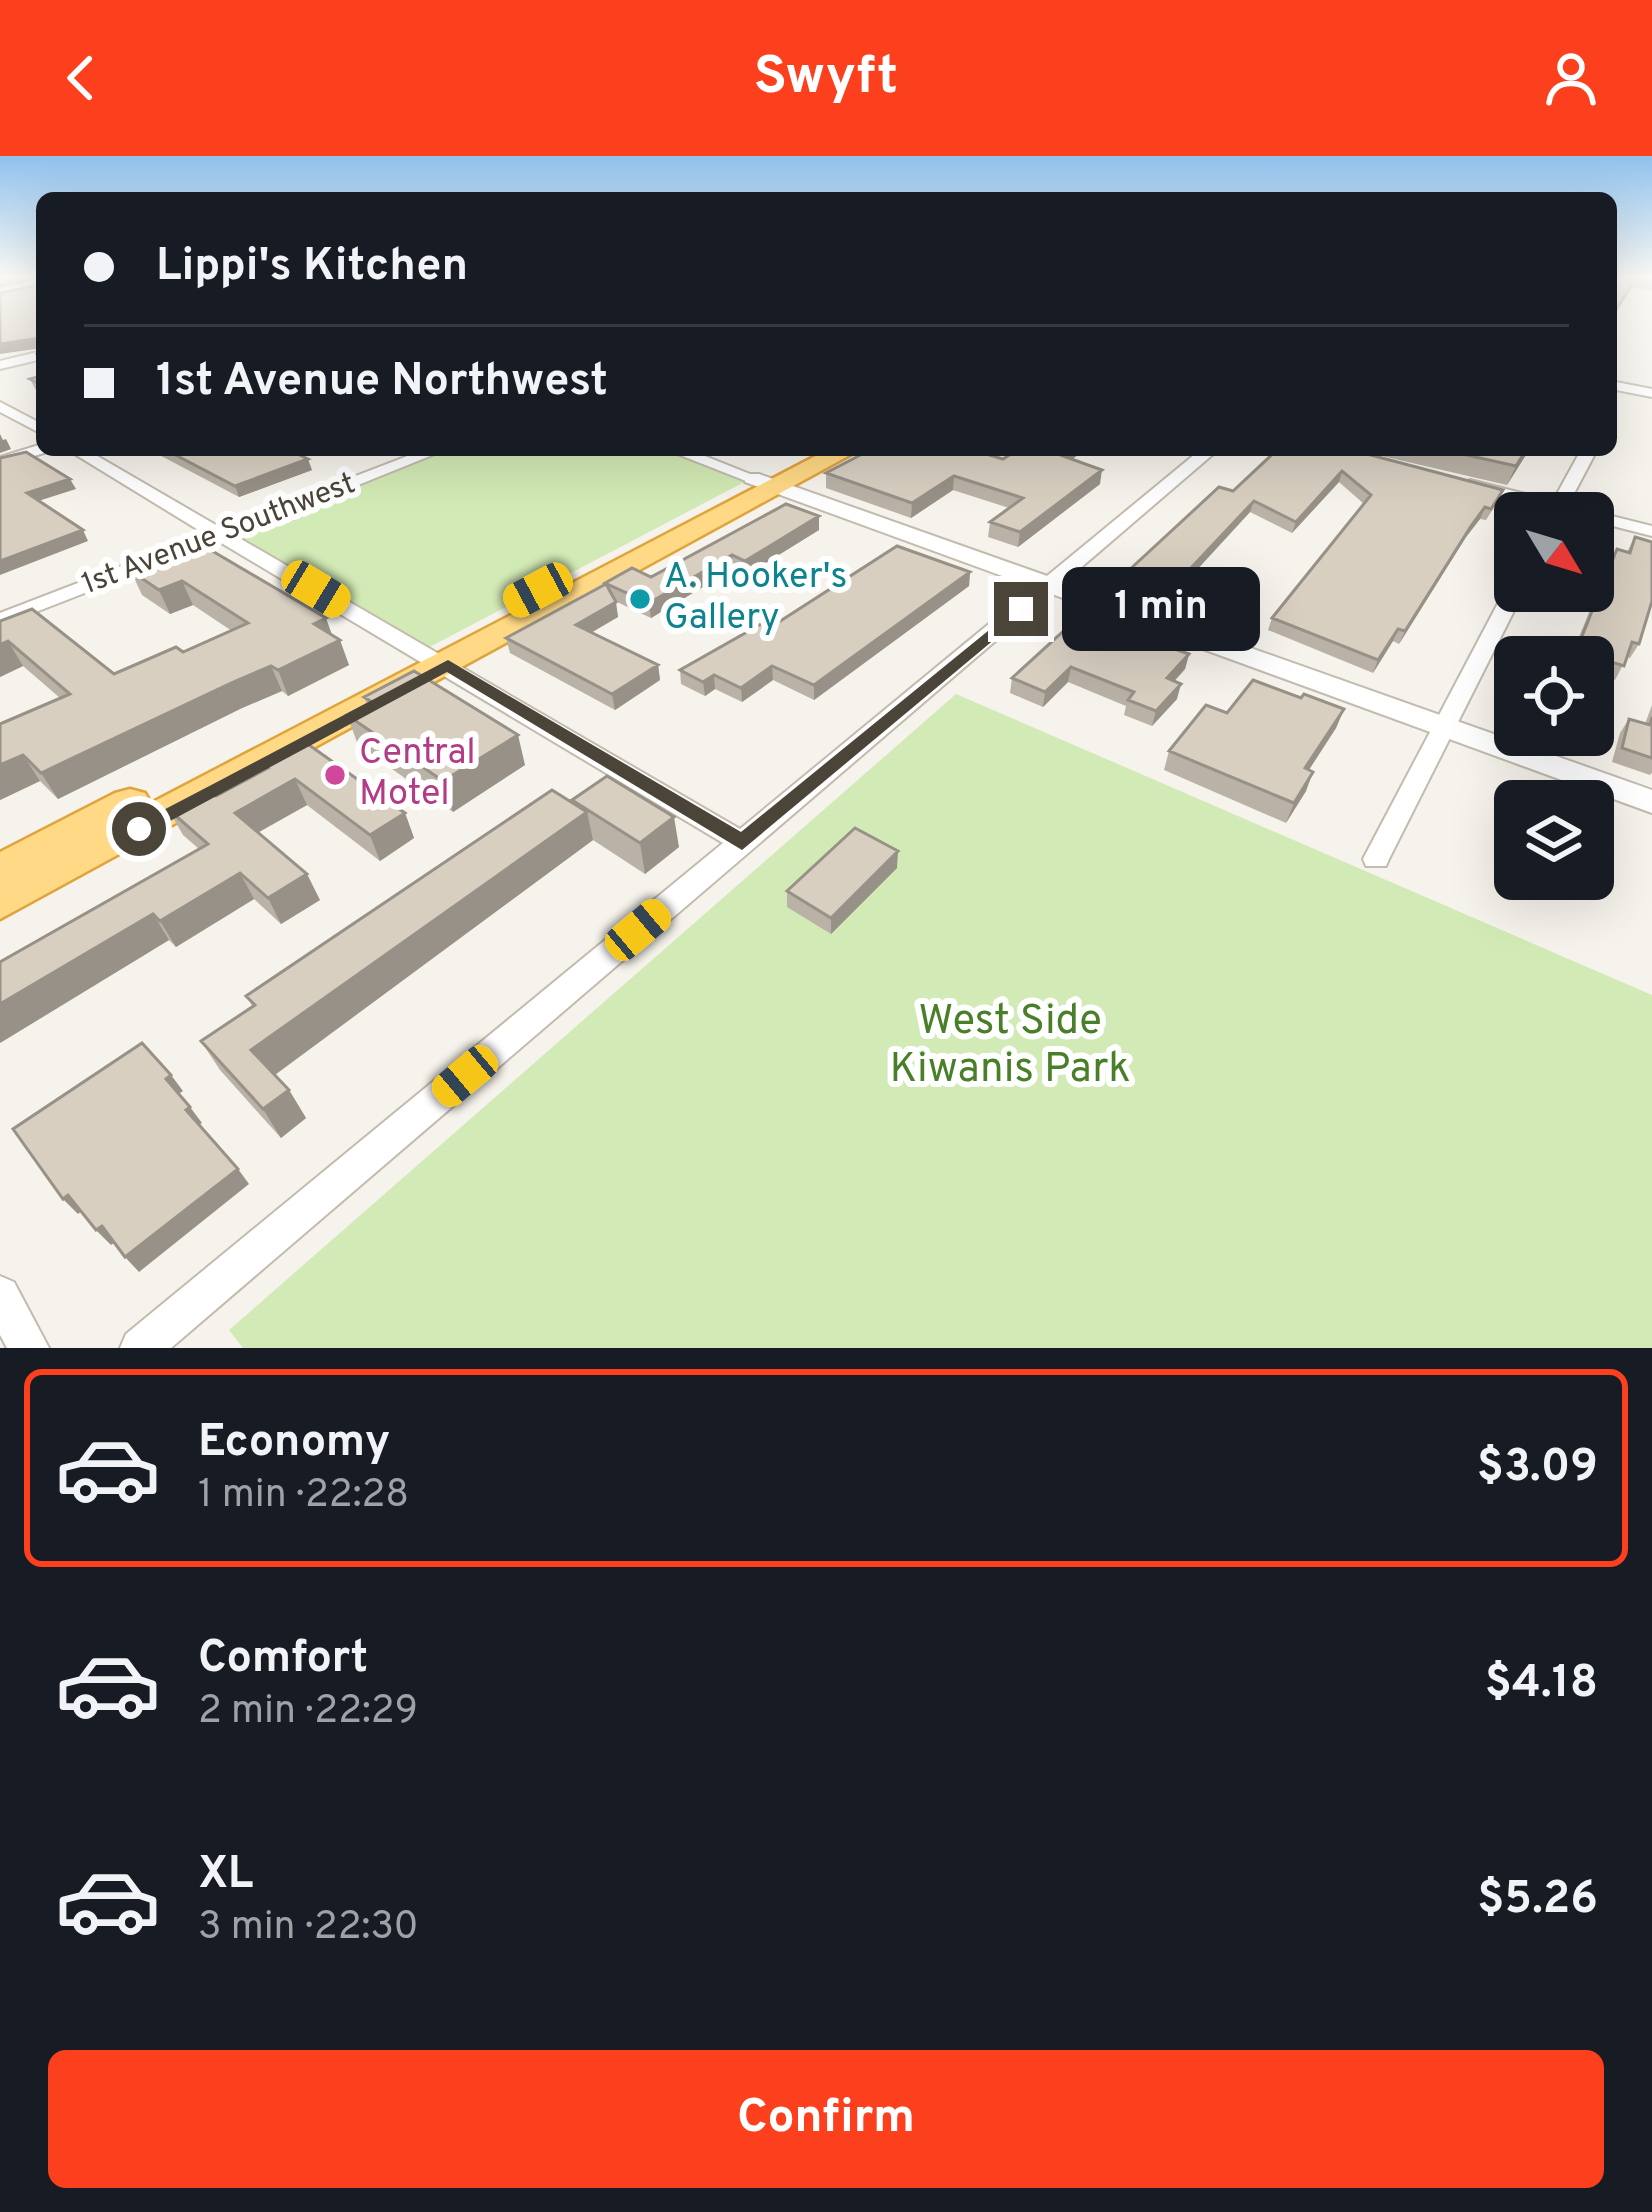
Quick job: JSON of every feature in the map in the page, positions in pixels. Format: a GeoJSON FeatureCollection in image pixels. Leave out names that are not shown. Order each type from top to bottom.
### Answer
{"type":"FeatureCollection","features":[{"type":"Feature","properties":{"kind":"highway"},"geometry":{"type":"LineString","coordinates":[[765,483],[798,456]]}},
{"type":"Feature","properties":{"kind":"highway"},"geometry":{"type":"LineString","coordinates":[[0,902],[435,658],[765,483],[831,456]]}},
{"type":"Feature","properties":{"kind":"highway"},"geometry":{"type":"LineString","coordinates":[[0,871],[435,658]]}},
{"type":"Feature","properties":{"kind":"street"},"geometry":{"type":"LineString","coordinates":[[0,365],[36,356]]}},
{"type":"Feature","properties":{"kind":"street"},"geometry":{"type":"LineString","coordinates":[[1617,386],[1652,393]]}},
{"type":"Feature","properties":{"kind":"street"},"geometry":{"type":"LineString","coordinates":[[0,406],[36,427]]}},
{"type":"Feature","properties":{"kind":"street"},"geometry":{"type":"LineString","coordinates":[[0,462],[36,451]]}},
{"type":"Feature","properties":{"kind":"street"},"geometry":{"type":"LineString","coordinates":[[86,456],[742,842]]}},
{"type":"Feature","properties":{"kind":"street","name":"1st Avenue Southwest"},"geometry":{"type":"LineString","coordinates":[[0,620],[422,456]]}},
{"type":"Feature","properties":{"kind":"street"},"geometry":{"type":"LineString","coordinates":[[691,456],[1652,802]]}},
{"type":"Feature","properties":{"kind":"street"},"geometry":{"type":"LineString","coordinates":[[151,1344],[1203,456]]}},
{"type":"Feature","properties":{"kind":"street"},"geometry":{"type":"LineString","coordinates":[[1566,492],[1585,456]]}},
{"type":"Feature","properties":{"kind":"street"},"geometry":{"type":"LineString","coordinates":[[1453,481],[1494,492]]}},
{"type":"Feature","properties":{"kind":"street"},"geometry":{"type":"LineString","coordinates":[[1614,521],[1652,531]]}},
{"type":"Feature","properties":{"kind":"street"},"geometry":{"type":"LineString","coordinates":[[1376,859],[1503,612]]}},
{"type":"Feature","properties":{"kind":"street"},"geometry":{"type":"LineString","coordinates":[[0,1296],[29,1348]]}},
{"type":"Feature","properties":{"kind":"green space"},"geometry":{"type":"Polygon","coordinates":[[[422,456],[691,456],[752,478],[422,651],[221,534],[422,456]]]}},
{"type":"Feature","properties":{"kind":"green space","name":"West Side Kiwanis Park"},"geometry":{"type":"Polygon","coordinates":[[[956,694],[1652,995],[1652,1348],[243,1348],[229,1330],[956,694]]]}},
{"type":"Feature","properties":{"kind":"building"},"geometry":{"type":"Polygon","coordinates":[[[0,334],[36,334],[36,339],[0,344],[0,334]]]}},
{"type":"Feature","properties":{"kind":"building"},"geometry":{"type":"Polygon","coordinates":[[[26,452],[70,479],[27,493],[83,530],[0,561],[0,458],[26,452]]]}},
{"type":"Feature","properties":{"kind":"building"},"geometry":{"type":"Polygon","coordinates":[[[178,456],[308,459],[235,486],[178,456]]]}},
{"type":"Feature","properties":{"kind":"building"},"geometry":{"type":"Polygon","coordinates":[[[859,456],[1063,456],[1102,470],[1020,532],[990,522],[1023,498],[954,476],[912,503],[826,473],[859,456]]]}},
{"type":"Feature","properties":{"kind":"building"},"geometry":{"type":"Polygon","coordinates":[[[1271,456],[1375,456],[1503,490],[1494,492],[1491,509],[1485,507],[1405,631],[1398,629],[1378,660],[1272,618],[1371,495],[1342,471],[1296,522],[1254,501],[1173,587],[1127,572],[1219,487],[1233,491],[1271,456]]]}},
{"type":"Feature","properties":{"kind":"building"},"geometry":{"type":"Polygon","coordinates":[[[1471,456],[1522,456],[1516,466],[1471,456]]]}},
{"type":"Feature","properties":{"kind":"building"},"geometry":{"type":"Polygon","coordinates":[[[786,504],[819,516],[745,561],[732,555],[649,603],[605,583],[632,568],[651,577],[786,504]]]}},
{"type":"Feature","properties":{"kind":"building"},"geometry":{"type":"Polygon","coordinates":[[[1635,537],[1652,542],[1652,601],[1639,644],[1632,642],[1624,666],[1614,663],[1614,636],[1582,636],[1592,612],[1614,612],[1614,556],[1617,549],[1630,553],[1635,537]]]}},
{"type":"Feature","properties":{"kind":"building"},"geometry":{"type":"Polygon","coordinates":[[[197,542],[326,618],[314,624],[340,640],[278,670],[271,666],[231,683],[41,773],[23,755],[0,765],[0,724],[70,694],[8,641],[0,645],[0,621],[32,609],[114,674],[176,647],[183,652],[248,623],[182,581],[159,590],[131,571],[197,542]]]}},
{"type":"Feature","properties":{"kind":"building"},"geometry":{"type":"Polygon","coordinates":[[[897,546],[970,572],[814,685],[772,666],[741,688],[714,675],[703,682],[680,670],[763,623],[771,627],[897,546]]]}},
{"type":"Feature","properties":{"kind":"building"},"geometry":{"type":"Polygon","coordinates":[[[606,584],[616,602],[576,625],[658,665],[612,694],[506,638],[606,584]]]}},
{"type":"Feature","properties":{"kind":"building"},"geometry":{"type":"Polygon","coordinates":[[[1080,616],[1189,654],[1167,678],[1181,684],[1156,711],[1128,700],[1134,692],[1071,667],[1045,692],[1012,678],[1080,616]]]}},
{"type":"Feature","properties":{"kind":"building"},"geometry":{"type":"Polygon","coordinates":[[[414,671],[518,735],[443,781],[347,715],[372,702],[364,697],[414,671]]]}},
{"type":"Feature","properties":{"kind":"building"},"geometry":{"type":"Polygon","coordinates":[[[1253,680],[1344,709],[1305,768],[1313,772],[1294,803],[1169,751],[1206,705],[1227,713],[1253,680]]]}},
{"type":"Feature","properties":{"kind":"building"},"geometry":{"type":"Polygon","coordinates":[[[1652,717],[1652,758],[1622,748],[1629,719],[1650,725],[1652,717]]]}},
{"type":"Feature","properties":{"kind":"building"},"geometry":{"type":"Polygon","coordinates":[[[302,740],[405,813],[370,835],[295,779],[235,813],[307,874],[268,898],[240,873],[160,921],[153,914],[0,1004],[0,962],[208,844],[168,809],[207,789],[216,796],[268,768],[260,762],[302,740]]]}},
{"type":"Feature","properties":{"kind":"building"},"geometry":{"type":"Polygon","coordinates":[[[607,776],[674,817],[640,843],[572,800],[607,776]]]}},
{"type":"Feature","properties":{"kind":"building"},"geometry":{"type":"Polygon","coordinates":[[[552,790],[587,812],[251,1050],[289,1090],[263,1109],[201,1041],[255,1005],[246,996],[552,790]]]}},
{"type":"Feature","properties":{"kind":"building"},"geometry":{"type":"Polygon","coordinates":[[[855,828],[898,851],[831,918],[787,891],[855,828]]]}},
{"type":"Feature","properties":{"kind":"building"},"geometry":{"type":"Polygon","coordinates":[[[142,1043],[171,1075],[166,1079],[190,1107],[186,1110],[238,1169],[125,1257],[102,1226],[96,1230],[68,1195],[63,1199],[13,1129],[142,1043]]]}},
{"type":"Feature","properties":{"kind":"place","name":"A. Hooker's Gallery"},"geometry":{"type":"Point","coordinates":[640,599]}},
{"type":"Feature","properties":{"kind":"place","name":"Central Motel"},"geometry":{"type":"Point","coordinates":[335,775]}},
{"type":"Feature","properties":{"kind":"route"},"geometry":{"type":"LineString","coordinates":[[139,829],[448,665],[742,842],[1021,609]]}}]}
